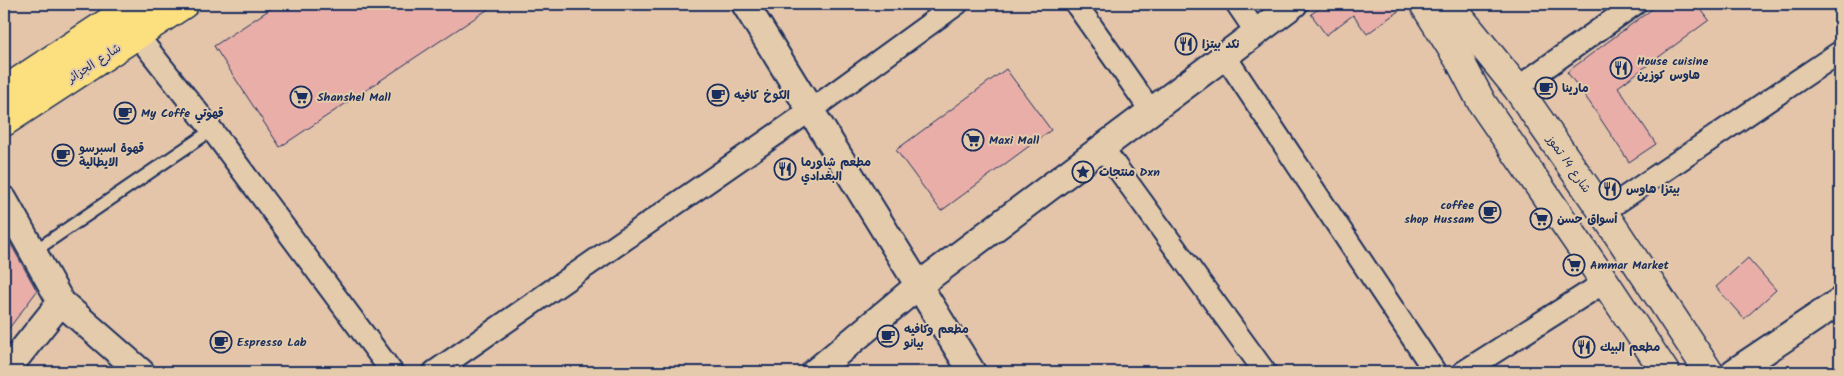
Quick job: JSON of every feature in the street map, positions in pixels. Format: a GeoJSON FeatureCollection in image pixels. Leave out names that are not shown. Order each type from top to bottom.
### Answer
{"type":"FeatureCollection","features":[{"type":"Feature","properties":{"kind":"main road"},"geometry":{"type":"LineString","coordinates":[[4,91],[136,4]]}},
{"type":"Feature","properties":{"kind":"main road","name":"شارع الجزائر"},"geometry":{"type":"LineString","coordinates":[[4,122],[184,4]]}},
{"type":"Feature","properties":{"kind":"main road"},"geometry":{"type":"LineString","coordinates":[[1403,4],[1445,64],[1482,103]]}},
{"type":"Feature","properties":{"kind":"main road"},"geometry":{"type":"LineString","coordinates":[[1446,9],[1461,63],[1482,103],[1665,372]]}},
{"type":"Feature","properties":{"kind":"main road","name":"شارع 14 تموز"},"geometry":{"type":"LineString","coordinates":[[1446,9],[1517,88],[1603,212],[1709,372]]}},
{"type":"Feature","properties":{"kind":"street"},"geometry":{"type":"LineString","coordinates":[[745,4],[972,372]]}},
{"type":"Feature","properties":{"kind":"street"},"geometry":{"type":"LineString","coordinates":[[434,372],[811,110],[957,4]]}},
{"type":"Feature","properties":{"kind":"street"},"geometry":{"type":"LineString","coordinates":[[1076,4],[1151,111]]}},
{"type":"Feature","properties":{"kind":"street"},"geometry":{"type":"LineString","coordinates":[[1237,4],[1256,32]]}},
{"type":"Feature","properties":{"kind":"street"},"geometry":{"type":"LineString","coordinates":[[815,372],[919,285],[1294,4]]}},
{"type":"Feature","properties":{"kind":"street"},"geometry":{"type":"LineString","coordinates":[[1517,88],[1635,4]]}},
{"type":"Feature","properties":{"kind":"street"},"geometry":{"type":"LineString","coordinates":[[137,35],[212,130],[392,372]]}},
{"type":"Feature","properties":{"kind":"street"},"geometry":{"type":"LineString","coordinates":[[1603,212],[1840,52]]}},
{"type":"Feature","properties":{"kind":"street"},"geometry":{"type":"LineString","coordinates":[[1224,56],[1435,372]]}},
{"type":"Feature","properties":{"kind":"street"},"geometry":{"type":"LineString","coordinates":[[1102,147],[1265,372]]}},
{"type":"Feature","properties":{"kind":"street"},"geometry":{"type":"LineString","coordinates":[[4,200],[61,302],[140,372]]}},
{"type":"Feature","properties":{"kind":"street"},"geometry":{"type":"LineString","coordinates":[[1463,372],[1605,282]]}},
{"type":"Feature","properties":{"kind":"street"},"geometry":{"type":"LineString","coordinates":[[1734,372],[1840,301]]}},
{"type":"Feature","properties":{"kind":"street"},"geometry":{"type":"LineString","coordinates":[[6,372],[61,302]]}},
{"type":"Feature","properties":{"kind":"lane"},"geometry":{"type":"LineString","coordinates":[[33,252],[212,130]]}},
{"type":"Feature","properties":{"kind":"building","name":"Shanshel Mall"},"geometry":{"type":"Polygon","coordinates":[[[278,4],[496,4],[280,147],[214,46],[278,4]]]}},
{"type":"Feature","properties":{"kind":"building"},"geometry":{"type":"Polygon","coordinates":[[[1326,4],[1408,4],[1367,34],[1353,15],[1326,35],[1311,14],[1326,4]]]}},
{"type":"Feature","properties":{"kind":"building"},"geometry":{"type":"Polygon","coordinates":[[[1659,4],[1697,4],[1709,20],[1618,87],[1656,144],[1629,162],[1567,72],[1659,4]]]}},
{"type":"Feature","properties":{"kind":"building","name":"Maxi Mall"},"geometry":{"type":"Polygon","coordinates":[[[1006,69],[1051,130],[941,211],[896,150],[1006,69]]]}},
{"type":"Feature","properties":{"kind":"building"},"geometry":{"type":"Polygon","coordinates":[[[4,232],[37,291],[4,335],[4,232]]]}},
{"type":"Feature","properties":{"kind":"building"},"geometry":{"type":"Polygon","coordinates":[[[1748,258],[1776,290],[1744,319],[1716,287],[1748,258]]]}},
{"type":"Feature","properties":{"kind":"place","name":"نكد بيتزا"},"geometry":{"type":"Point","coordinates":[1186,44]}},
{"type":"Feature","properties":{"kind":"place","name":"House cuisine هاوس كوزين"},"geometry":{"type":"Point","coordinates":[1621,68]}},
{"type":"Feature","properties":{"kind":"place","name":"مارينا"},"geometry":{"type":"Point","coordinates":[1546,88]}},
{"type":"Feature","properties":{"kind":"place","name":"الكوخ كافيه"},"geometry":{"type":"Point","coordinates":[718,95]}},
{"type":"Feature","properties":{"kind":"place","name":"Shanshel Mall"},"geometry":{"type":"Point","coordinates":[301,97]}},
{"type":"Feature","properties":{"kind":"place","name":"My Coffe قهوتي"},"geometry":{"type":"Point","coordinates":[125,113]}},
{"type":"Feature","properties":{"kind":"place","name":"Maxi Mall"},"geometry":{"type":"Point","coordinates":[973,140]}},
{"type":"Feature","properties":{"kind":"place","name":"قهوة اسبرسو الايطالية"},"geometry":{"type":"Point","coordinates":[63,155]}},
{"type":"Feature","properties":{"kind":"place","name":"مطعم شاورما البغدادي"},"geometry":{"type":"Point","coordinates":[785,169]}},
{"type":"Feature","properties":{"kind":"place","name":"منتجات Dxn"},"geometry":{"type":"Point","coordinates":[1083,172]}},
{"type":"Feature","properties":{"kind":"place","name":"بيتزا هاوس"},"geometry":{"type":"Point","coordinates":[1610,189]}},
{"type":"Feature","properties":{"kind":"place","name":"coffee shop Hussam"},"geometry":{"type":"Point","coordinates":[1490,212]}},
{"type":"Feature","properties":{"kind":"place","name":"أسواق حسن"},"geometry":{"type":"Point","coordinates":[1541,219]}},
{"type":"Feature","properties":{"kind":"place","name":"Ammar Market"},"geometry":{"type":"Point","coordinates":[1574,265]}},
{"type":"Feature","properties":{"kind":"place","name":"مطعم وكافيه بيانو"},"geometry":{"type":"Point","coordinates":[888,336]}},
{"type":"Feature","properties":{"kind":"place","name":"Espresso Lab"},"geometry":{"type":"Point","coordinates":[221,342]}},
{"type":"Feature","properties":{"kind":"place","name":"مطعم البيك"},"geometry":{"type":"Point","coordinates":[1584,347]}}]}
